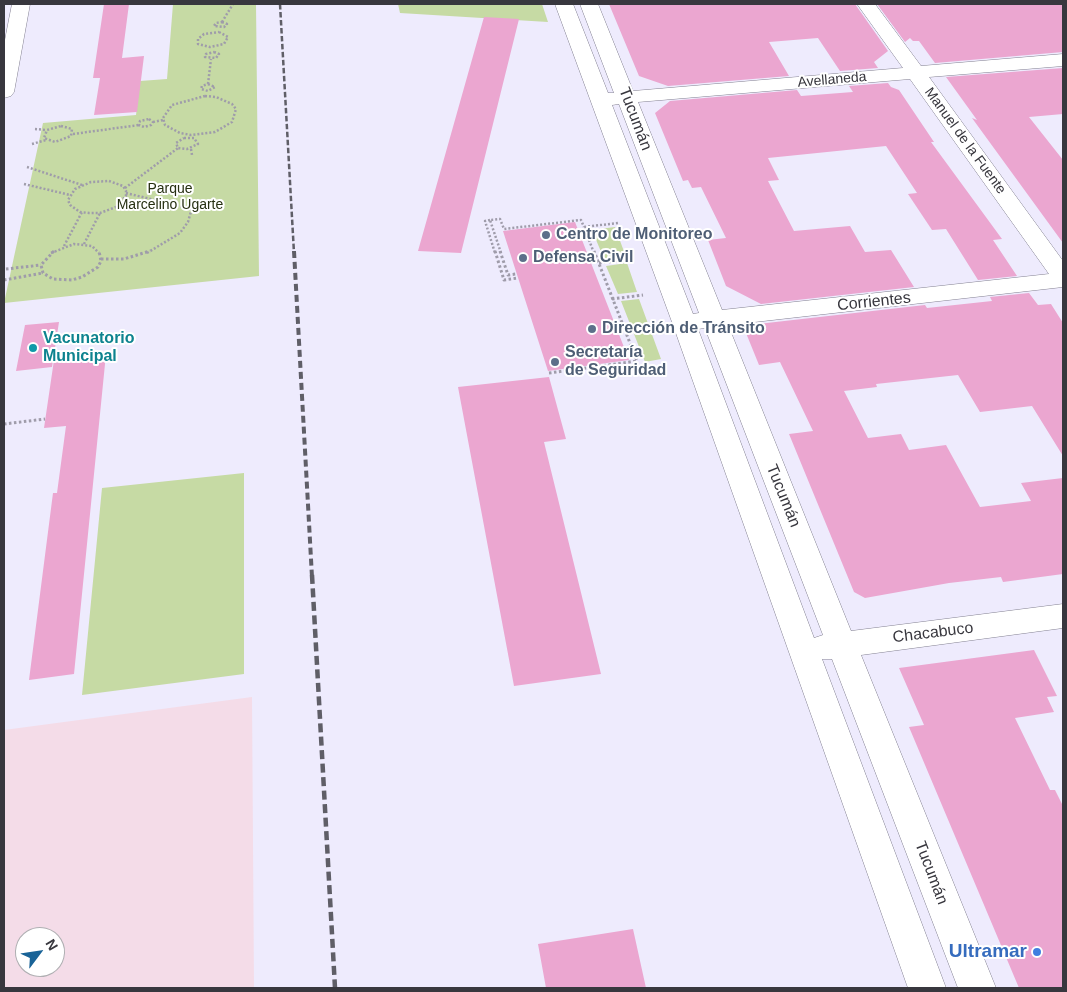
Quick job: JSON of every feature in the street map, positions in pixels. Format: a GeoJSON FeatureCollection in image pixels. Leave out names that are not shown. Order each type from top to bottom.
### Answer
{"type":"FeatureCollection","features":[{"type":"Feature","properties":{"kind":"street"},"geometry":{"type":"LineString","coordinates":[[4,92],[21,4]]}},
{"type":"Feature","properties":{"kind":"street","name":"Tucumán"},"geometry":{"type":"LineString","coordinates":[[564,4],[684,322],[927,988]]}},
{"type":"Feature","properties":{"kind":"street","name":"Tucumán"},"geometry":{"type":"LineString","coordinates":[[589,4],[976,988]]}},
{"type":"Feature","properties":{"kind":"street","name":"Manuel de la Fuente"},"geometry":{"type":"LineString","coordinates":[[866,4],[1063,279]]}},
{"type":"Feature","properties":{"kind":"street","name":"Avellaneda"},"geometry":{"type":"LineString","coordinates":[[600,100],[1063,60]]}},
{"type":"Feature","properties":{"kind":"street","name":"Corrientes"},"geometry":{"type":"LineString","coordinates":[[684,322],[1063,279]]}},
{"type":"Feature","properties":{"kind":"street","name":"Chacabuco"},"geometry":{"type":"LineString","coordinates":[[803,649],[1063,616]]}},
{"type":"Feature","properties":{"kind":"path"},"geometry":{"type":"LineString","coordinates":[[222,22],[233,4]]}},
{"type":"Feature","properties":{"kind":"path"},"geometry":{"type":"LineString","coordinates":[[216,32],[218,28],[227,24],[222,22],[214,24],[218,28]]}},
{"type":"Feature","properties":{"kind":"path"},"geometry":{"type":"LineString","coordinates":[[216,32],[226,35],[228,39],[224,44],[213,47],[201,46],[198,44],[198,38],[204,34],[216,32]]}},
{"type":"Feature","properties":{"kind":"path"},"geometry":{"type":"LineString","coordinates":[[212,52],[218,56],[211,59],[205,56],[212,52],[213,47]]}},
{"type":"Feature","properties":{"kind":"path"},"geometry":{"type":"LineString","coordinates":[[208,84],[211,59]]}},
{"type":"Feature","properties":{"kind":"path"},"geometry":{"type":"LineString","coordinates":[[208,84],[201,88],[208,91]]}},
{"type":"Feature","properties":{"kind":"path"},"geometry":{"type":"LineString","coordinates":[[205,96],[208,91],[215,88],[208,84]]}},
{"type":"Feature","properties":{"kind":"path"},"geometry":{"type":"LineString","coordinates":[[163,120],[166,112],[182,100],[205,96],[216,97],[232,104],[236,110],[235,116],[224,128],[190,136],[178,141],[176,144],[178,148]]}},
{"type":"Feature","properties":{"kind":"path"},"geometry":{"type":"LineString","coordinates":[[139,125],[144,119],[153,122]]}},
{"type":"Feature","properties":{"kind":"path"},"geometry":{"type":"LineString","coordinates":[[32,144],[46,140],[60,142],[73,134],[139,125],[148,126],[153,122],[163,120]]}},
{"type":"Feature","properties":{"kind":"path"},"geometry":{"type":"LineString","coordinates":[[125,188],[178,148],[191,148],[198,144],[190,136],[170,130],[163,120]]}},
{"type":"Feature","properties":{"kind":"path"},"geometry":{"type":"LineString","coordinates":[[35,129],[47,130],[65,126],[72,129],[73,134]]}},
{"type":"Feature","properties":{"kind":"path"},"geometry":{"type":"LineString","coordinates":[[46,140],[43,136],[47,130]]}},
{"type":"Feature","properties":{"kind":"path"},"geometry":{"type":"LineString","coordinates":[[191,148],[192,155]]}},
{"type":"Feature","properties":{"kind":"path"},"geometry":{"type":"LineString","coordinates":[[27,167],[82,185],[109,181],[117,182],[125,188],[126,193],[123,202],[100,213],[82,212],[74,209],[70,205],[70,195]]}},
{"type":"Feature","properties":{"kind":"path"},"geometry":{"type":"LineString","coordinates":[[24,184],[70,195]]}},
{"type":"Feature","properties":{"kind":"path"},"geometry":{"type":"LineString","coordinates":[[70,195],[82,185]]}},
{"type":"Feature","properties":{"kind":"path"},"geometry":{"type":"LineString","coordinates":[[126,193],[192,209]]}},
{"type":"Feature","properties":{"kind":"path"},"geometry":{"type":"LineString","coordinates":[[101,258],[124,259],[142,255],[163,245],[180,233],[188,222],[193,204]]}},
{"type":"Feature","properties":{"kind":"path"},"geometry":{"type":"LineString","coordinates":[[64,246],[82,212]]}},
{"type":"Feature","properties":{"kind":"path"},"geometry":{"type":"LineString","coordinates":[[84,244],[100,213]]}},
{"type":"Feature","properties":{"kind":"path"},"geometry":{"type":"LineString","coordinates":[[518,278],[504,280],[485,220],[500,219],[504,229],[581,220],[637,361],[549,373]]}},
{"type":"Feature","properties":{"kind":"path"},"geometry":{"type":"LineString","coordinates":[[490,220],[508,275],[516,274]]}},
{"type":"Feature","properties":{"kind":"path"},"geometry":{"type":"LineString","coordinates":[[584,228],[618,223]]}},
{"type":"Feature","properties":{"kind":"path"},"geometry":{"type":"LineString","coordinates":[[4,280],[43,273],[62,280],[82,277],[98,267],[101,258],[98,250],[84,244],[64,246],[48,254],[41,265],[43,273]]}},
{"type":"Feature","properties":{"kind":"path"},"geometry":{"type":"LineString","coordinates":[[598,263],[630,259]]}},
{"type":"Feature","properties":{"kind":"path"},"geometry":{"type":"LineString","coordinates":[[6,270],[41,265]]}},
{"type":"Feature","properties":{"kind":"path"},"geometry":{"type":"LineString","coordinates":[[612,299],[643,295]]}},
{"type":"Feature","properties":{"kind":"path"},"geometry":{"type":"LineString","coordinates":[[4,424],[45,419]]}},
{"type":"Feature","properties":{"kind":"shaded area"},"geometry":{"type":"Polygon","coordinates":[[[252,697],[254,988],[4,988],[4,730],[252,697]]]}},
{"type":"Feature","properties":{"kind":"green space","name":"Parque Marcelino Ugarte"},"geometry":{"type":"Polygon","coordinates":[[[173,4],[256,4],[259,276],[4,303],[43,123],[136,115],[140,81],[167,79],[173,4]]]}},
{"type":"Feature","properties":{"kind":"green space"},"geometry":{"type":"Polygon","coordinates":[[[398,4],[542,4],[548,22],[400,13],[398,4]]]}},
{"type":"Feature","properties":{"kind":"green space"},"geometry":{"type":"Polygon","coordinates":[[[615,227],[626,257],[604,259],[592,230],[615,227]]]}},
{"type":"Feature","properties":{"kind":"green space"},"geometry":{"type":"Polygon","coordinates":[[[627,263],[637,292],[618,294],[606,266],[627,263]]]}},
{"type":"Feature","properties":{"kind":"green space"},"geometry":{"type":"Polygon","coordinates":[[[639,299],[661,359],[645,362],[621,301],[639,299]]]}},
{"type":"Feature","properties":{"kind":"green space"},"geometry":{"type":"Polygon","coordinates":[[[244,473],[244,674],[82,695],[102,488],[244,473]]]}},
{"type":"Feature","properties":{"kind":"building"},"geometry":{"type":"Polygon","coordinates":[[[104,4],[129,4],[122,58],[144,56],[137,112],[94,115],[100,78],[93,78],[104,4]]]}},
{"type":"Feature","properties":{"kind":"building"},"geometry":{"type":"Polygon","coordinates":[[[609,4],[855,4],[888,51],[874,62],[878,68],[840,71],[818,38],[769,42],[789,76],[668,86],[639,76],[609,4]]]}},
{"type":"Feature","properties":{"kind":"building"},"geometry":{"type":"Polygon","coordinates":[[[877,4],[1063,4],[1063,52],[935,63],[919,41],[913,41],[910,38],[905,42],[877,4]]]}},
{"type":"Feature","properties":{"kind":"building"},"geometry":{"type":"Polygon","coordinates":[[[484,17],[519,19],[461,253],[418,251],[484,17]]]}},
{"type":"Feature","properties":{"kind":"building"},"geometry":{"type":"Polygon","coordinates":[[[1063,68],[1063,114],[1029,117],[1063,160],[1063,243],[972,118],[977,120],[946,77],[1063,68]]]}},
{"type":"Feature","properties":{"kind":"building"},"geometry":{"type":"Polygon","coordinates":[[[888,83],[891,87],[899,90],[934,142],[931,142],[1002,239],[993,240],[1017,276],[978,280],[946,229],[932,230],[908,194],[917,193],[886,146],[768,158],[779,180],[768,181],[794,231],[850,226],[865,252],[891,250],[914,287],[761,304],[726,286],[708,240],[726,238],[701,187],[692,188],[688,180],[683,181],[655,113],[670,101],[797,90],[801,96],[853,92],[849,86],[888,83]]]}},
{"type":"Feature","properties":{"kind":"building"},"geometry":{"type":"Polygon","coordinates":[[[575,222],[629,360],[548,371],[503,231],[575,222]]]}},
{"type":"Feature","properties":{"kind":"building"},"geometry":{"type":"Polygon","coordinates":[[[1029,293],[1038,305],[1051,304],[1063,323],[1063,456],[1032,406],[980,412],[958,375],[876,384],[877,387],[844,391],[868,438],[901,434],[909,450],[946,445],[980,507],[1031,501],[1021,483],[1063,478],[1063,574],[1003,582],[1001,577],[949,583],[865,598],[854,592],[789,434],[813,431],[780,362],[759,365],[746,333],[758,324],[925,305],[927,308],[992,301],[990,297],[1029,293]]]}},
{"type":"Feature","properties":{"kind":"building","name":"Vacunatorio Municipal"},"geometry":{"type":"Polygon","coordinates":[[[59,322],[52,367],[16,371],[25,325],[59,322]]]}},
{"type":"Feature","properties":{"kind":"building"},"geometry":{"type":"Polygon","coordinates":[[[106,354],[74,674],[29,680],[53,493],[57,493],[66,426],[44,428],[54,360],[106,354]]]}},
{"type":"Feature","properties":{"kind":"building"},"geometry":{"type":"Polygon","coordinates":[[[549,377],[566,439],[544,442],[601,674],[514,686],[458,387],[549,377]]]}},
{"type":"Feature","properties":{"kind":"building"},"geometry":{"type":"Polygon","coordinates":[[[1034,650],[1057,696],[1047,697],[1054,712],[1015,718],[1050,790],[1055,790],[1063,806],[1063,988],[1019,988],[909,727],[924,725],[899,668],[1034,650]]]}},
{"type":"Feature","properties":{"kind":"building"},"geometry":{"type":"Polygon","coordinates":[[[633,929],[646,988],[546,988],[538,944],[633,929]]]}},
{"type":"Feature","properties":{"kind":"railway"},"geometry":{"type":"LineString","coordinates":[[280,4],[294,253]]}},
{"type":"Feature","properties":{"kind":"railway"},"geometry":{"type":"LineString","coordinates":[[294,251],[312,577]]}},
{"type":"Feature","properties":{"kind":"railway"},"geometry":{"type":"LineString","coordinates":[[312,575],[335,988]]}},
{"type":"Feature","properties":{"kind":"place","name":"Centro de Monitoreo"},"geometry":{"type":"Point","coordinates":[546,235]}},
{"type":"Feature","properties":{"kind":"place","name":"Defensa Civil"},"geometry":{"type":"Point","coordinates":[523,258]}},
{"type":"Feature","properties":{"kind":"place","name":"Dirección de Tránsito"},"geometry":{"type":"Point","coordinates":[592,329]}},
{"type":"Feature","properties":{"kind":"place","name":"Vacunatorio Municipal"},"geometry":{"type":"Point","coordinates":[33,348]}},
{"type":"Feature","properties":{"kind":"place","name":"Secretaría de Seguridad"},"geometry":{"type":"Point","coordinates":[555,362]}},
{"type":"Feature","properties":{"kind":"place","name":"Ultramar"},"geometry":{"type":"Point","coordinates":[1037,952]}}]}
